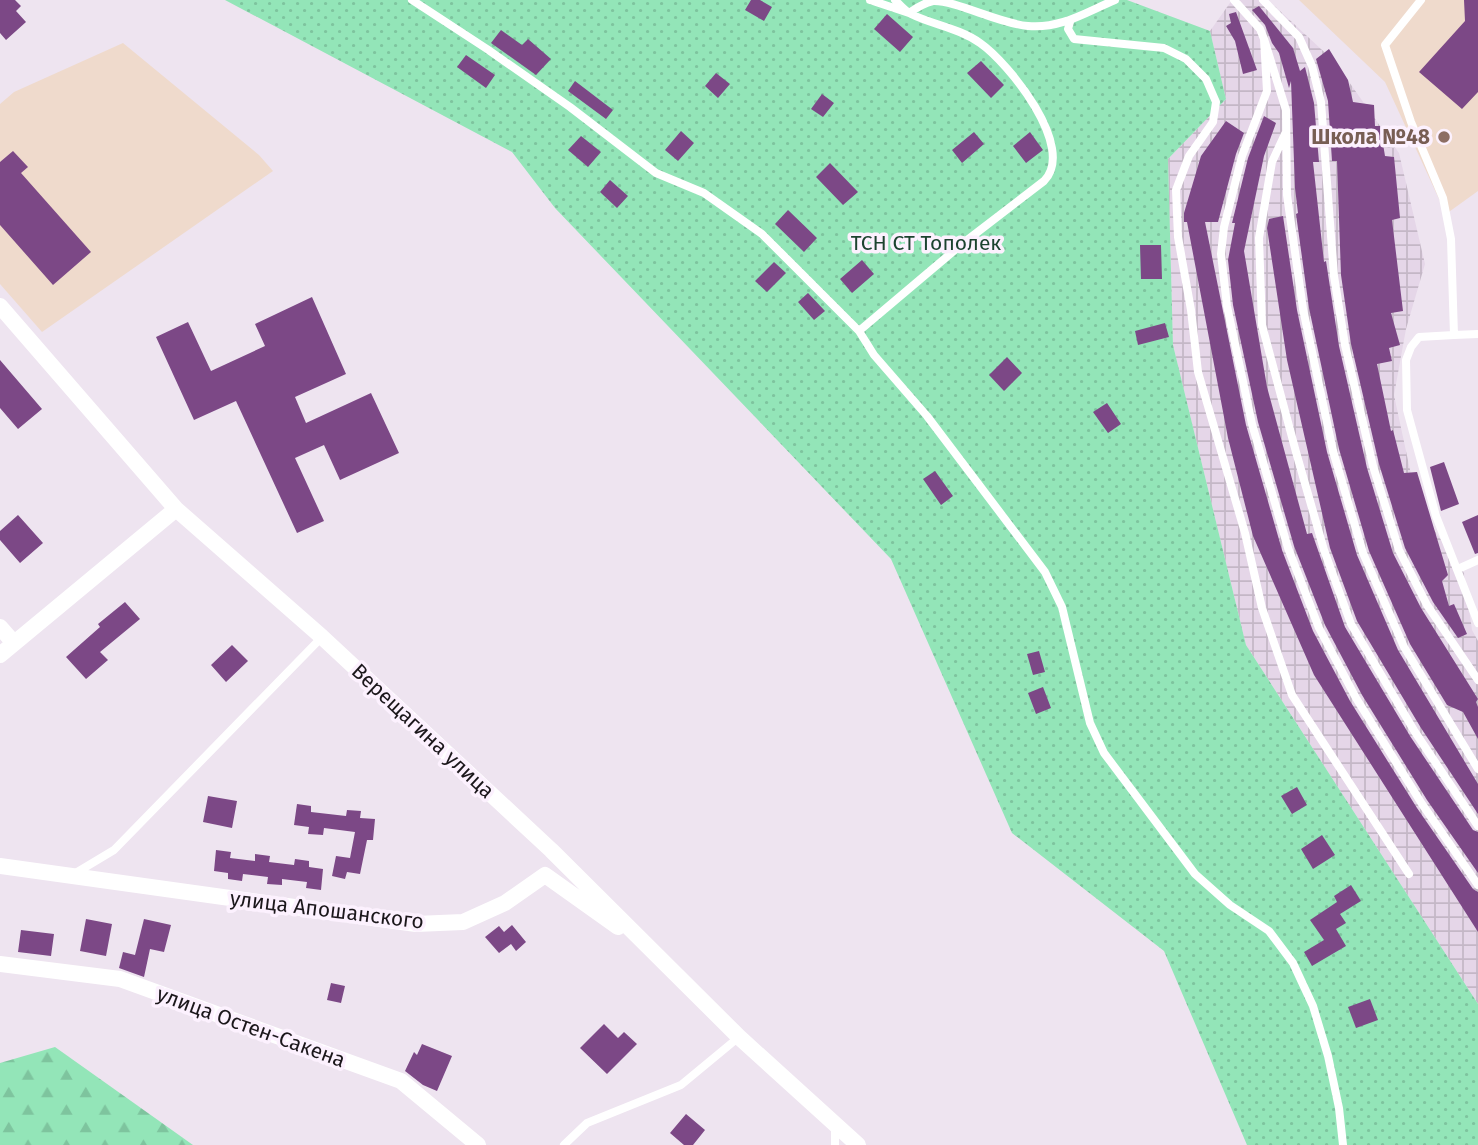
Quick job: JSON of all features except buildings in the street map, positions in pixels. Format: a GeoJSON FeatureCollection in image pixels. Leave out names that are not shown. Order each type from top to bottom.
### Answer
{"type":"FeatureCollection","features":[{"type":"Feature","properties":{"kind":"street","name":"Верещагина улица"},"geometry":{"type":"LineString","coordinates":[[0,306],[176,509],[322,637],[551,850],[740,1037],[858,1145]]}},
{"type":"Feature","properties":{"kind":"street"},"geometry":{"type":"LineString","coordinates":[[0,655],[176,509]]}},
{"type":"Feature","properties":{"kind":"street"},"geometry":{"type":"LineString","coordinates":[[0,627],[14,643]]}},
{"type":"Feature","properties":{"kind":"street","name":"улица Апошанского"},"geometry":{"type":"LineString","coordinates":[[0,866],[416,924],[463,922],[505,903],[545,875],[659,956]]}},
{"type":"Feature","properties":{"kind":"street","name":"улица Остен-Сакена"},"geometry":{"type":"LineString","coordinates":[[0,964],[120,979],[401,1081],[478,1145]]}},
{"type":"Feature","properties":{"kind":"lane"},"geometry":{"type":"LineString","coordinates":[[412,0],[570,107],[656,173],[704,193],[762,234],[859,331],[874,355],[927,416],[1045,572],[1062,607],[1090,723],[1104,753],[1195,874],[1230,905],[1269,931],[1293,963],[1313,1006],[1328,1056],[1339,1108],[1343,1145]]}},
{"type":"Feature","properties":{"kind":"lane"},"geometry":{"type":"LineString","coordinates":[[859,331],[962,244],[1044,181],[1051,174],[1054,156],[1049,135],[1021,85],[980,43],[953,29],[870,0]]}},
{"type":"Feature","properties":{"kind":"lane"},"geometry":{"type":"LineString","coordinates":[[895,0],[909,13]]}},
{"type":"Feature","properties":{"kind":"lane"},"geometry":{"type":"LineString","coordinates":[[909,13],[930,2],[944,1],[999,20],[1028,26],[1056,25],[1070,22],[1115,0]]}},
{"type":"Feature","properties":{"kind":"lane"},"geometry":{"type":"LineString","coordinates":[[1234,0],[1259,29],[1264,39],[1286,110],[1287,195],[1303,309],[1333,451],[1359,540],[1404,648],[1478,769]]}},
{"type":"Feature","properties":{"kind":"lane"},"geometry":{"type":"LineString","coordinates":[[1263,0],[1298,37],[1312,66],[1321,102],[1334,276],[1345,345],[1373,466],[1399,550],[1427,605],[1478,680]]}},
{"type":"Feature","properties":{"kind":"lane"},"geometry":{"type":"LineString","coordinates":[[1421,0],[1384,45],[1411,122],[1443,198],[1451,239],[1454,335]]}},
{"type":"Feature","properties":{"kind":"lane"},"geometry":{"type":"LineString","coordinates":[[1070,22],[1068,29],[1074,39],[1164,48],[1186,59],[1206,79],[1216,102],[1213,122],[1189,156],[1176,190],[1178,237],[1191,310],[1198,372],[1245,533],[1262,608],[1292,695],[1409,874]]}},
{"type":"Feature","properties":{"kind":"lane"},"geometry":{"type":"LineString","coordinates":[[1264,39],[1267,91],[1242,156],[1224,227],[1221,254],[1227,306],[1252,424],[1288,548],[1319,628],[1356,698],[1422,804],[1478,885]]}},
{"type":"Feature","properties":{"kind":"lane"},"geometry":{"type":"LineString","coordinates":[[1287,130],[1272,162],[1259,238],[1262,325],[1296,452],[1325,551],[1351,624],[1415,732],[1478,826]]}},
{"type":"Feature","properties":{"kind":"lane"},"geometry":{"type":"LineString","coordinates":[[1478,334],[1419,337],[1406,360],[1406,410],[1436,516],[1478,622]]}},
{"type":"Feature","properties":{"kind":"lane"},"geometry":{"type":"LineString","coordinates":[[1458,569],[1478,560]]}},
{"type":"Feature","properties":{"kind":"lane"},"geometry":{"type":"LineString","coordinates":[[72,876],[114,850],[322,637]]}},
{"type":"Feature","properties":{"kind":"lane"},"geometry":{"type":"LineString","coordinates":[[564,1145],[587,1123],[681,1085],[740,1037]]}},
{"type":"Feature","properties":{"kind":"lane"},"geometry":{"type":"LineString","coordinates":[[835,1125],[835,1145]]}},
{"type":"Feature","properties":{"kind":"shaded area"},"geometry":{"type":"Polygon","coordinates":[[[1232,0],[1268,0],[1335,62],[1399,153],[1425,264],[1406,329],[1394,395],[1418,507],[1464,573],[1472,630],[1478,641],[1478,1004],[1246,645],[1173,345],[1168,159],[1226,99],[1210,31],[1232,0]]]}},
{"type":"Feature","properties":{"kind":"shaded area","name":"Школа №48"},"geometry":{"type":"Polygon","coordinates":[[[1299,0],[1478,0],[1478,191],[1446,214],[1385,82],[1299,0]]]}},
{"type":"Feature","properties":{"kind":"shaded area"},"geometry":{"type":"Polygon","coordinates":[[[123,43],[259,155],[273,171],[42,332],[0,284],[0,104],[14,92],[123,43]]]}},
{"type":"Feature","properties":{"kind":"green space","name":"ТСН СТ Тополек"},"geometry":{"type":"Polygon","coordinates":[[[225,0],[1127,0],[1210,31],[1226,99],[1168,159],[1173,345],[1246,645],[1478,1004],[1478,1145],[1247,1145],[1164,951],[1012,833],[891,559],[555,208],[512,152],[225,0]]]}},
{"type":"Feature","properties":{"kind":"green space"},"geometry":{"type":"Polygon","coordinates":[[[55,1047],[193,1145],[0,1145],[0,1063],[55,1047]]]}},
{"type":"Feature","properties":{"kind":"place","name":"Школа №48"},"geometry":{"type":"Point","coordinates":[1444,137]}}]}
